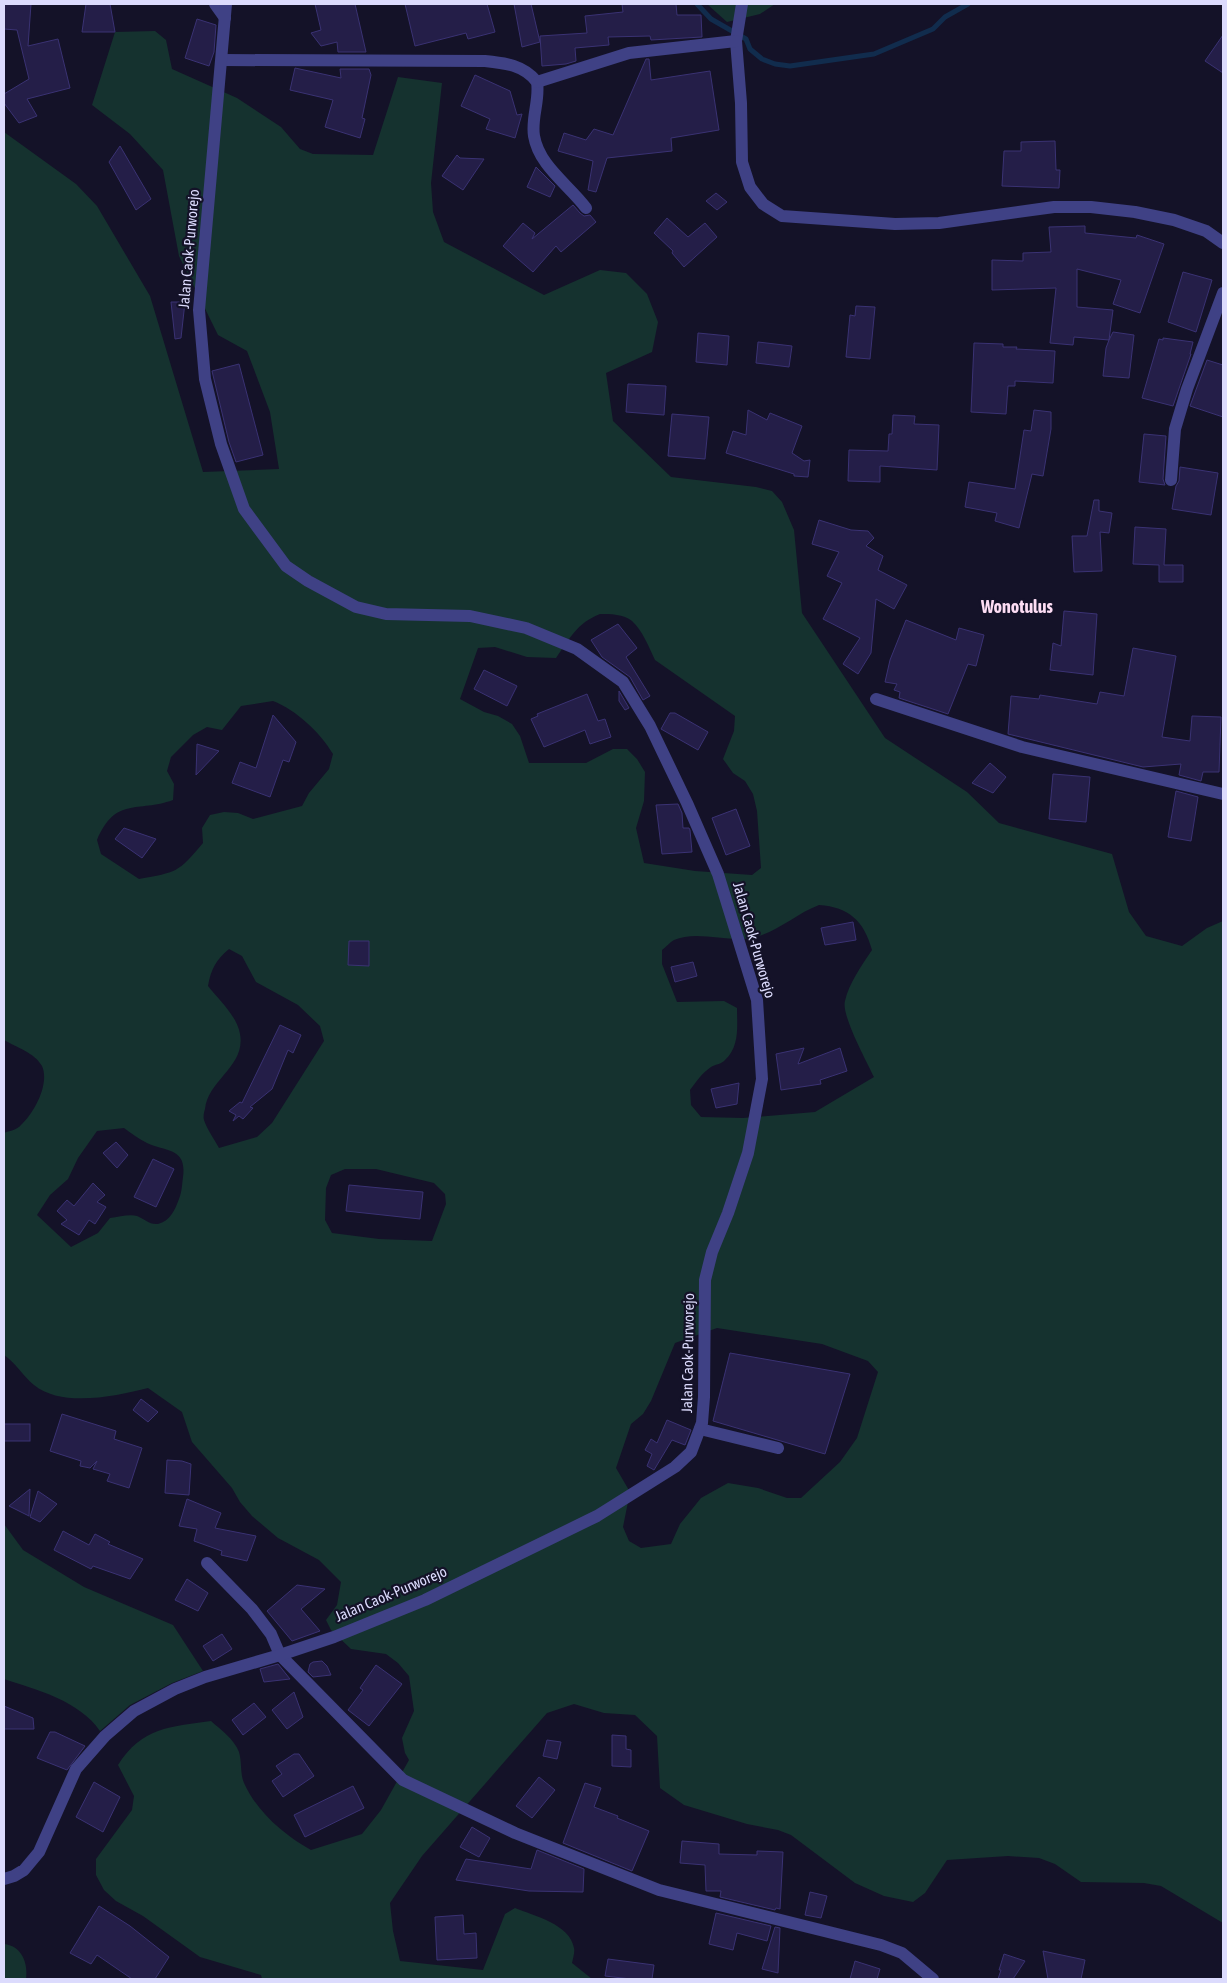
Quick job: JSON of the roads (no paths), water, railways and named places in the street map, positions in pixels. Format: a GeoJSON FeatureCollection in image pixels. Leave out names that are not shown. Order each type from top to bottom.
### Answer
{"type":"FeatureCollection","features":[{"type":"Feature","properties":{"kind":"street"},"geometry":{"type":"LineString","coordinates":[[215,4],[225,18]]}},
{"type":"Feature","properties":{"kind":"street","name":"Jalan Caok-Purworejo"},"geometry":{"type":"LineString","coordinates":[[4,1879],[24,1870],[39,1852],[76,1769],[105,1736],[134,1711],[175,1689],[205,1677],[334,1637],[425,1600],[597,1516],[675,1467],[691,1452],[702,1423],[705,1280],[712,1252],[728,1213],[748,1152],[762,1079],[757,1000],[718,874],[650,726],[623,682],[577,649],[526,628],[470,616],[386,614],[356,607],[308,581],[286,566],[244,509],[221,444],[205,380],[199,310],[226,4]]}},
{"type":"Feature","properties":{"kind":"street"},"geometry":{"type":"LineString","coordinates":[[742,4],[736,39],[741,103],[742,162],[750,187],[763,204],[782,216],[904,224],[939,223],[1054,207],[1091,207],[1135,212],[1174,220],[1206,231],[1223,243]]}},
{"type":"Feature","properties":{"kind":"street"},"geometry":{"type":"LineString","coordinates":[[537,82],[629,53],[736,39]]}},
{"type":"Feature","properties":{"kind":"street"},"geometry":{"type":"LineString","coordinates":[[222,60],[485,61],[509,63],[533,77],[537,82],[534,136],[537,149],[545,162],[586,208]]}},
{"type":"Feature","properties":{"kind":"street"},"geometry":{"type":"LineString","coordinates":[[1171,480],[1175,429],[1187,390],[1223,293]]}},
{"type":"Feature","properties":{"kind":"street"},"geometry":{"type":"LineString","coordinates":[[876,699],[1022,747],[1223,794]]}},
{"type":"Feature","properties":{"kind":"street"},"geometry":{"type":"LineString","coordinates":[[700,1429],[778,1448]]}},
{"type":"Feature","properties":{"kind":"street"},"geometry":{"type":"LineString","coordinates":[[207,1563],[252,1610],[271,1634],[280,1655],[403,1780],[515,1833],[658,1890],[880,1945],[902,1953],[933,1979]]}},
{"type":"Feature","properties":{"kind":"waterway"},"geometry":{"type":"LineString","coordinates":[[697,4],[711,19],[746,39],[750,49],[762,59],[775,64],[790,66],[874,54],[933,29],[945,17],[968,4]]}},
{"type":"Feature","properties":{"kind":"district","name":"Wonotulus"},"geometry":{"type":"Point","coordinates":[1017,607]}}]}
